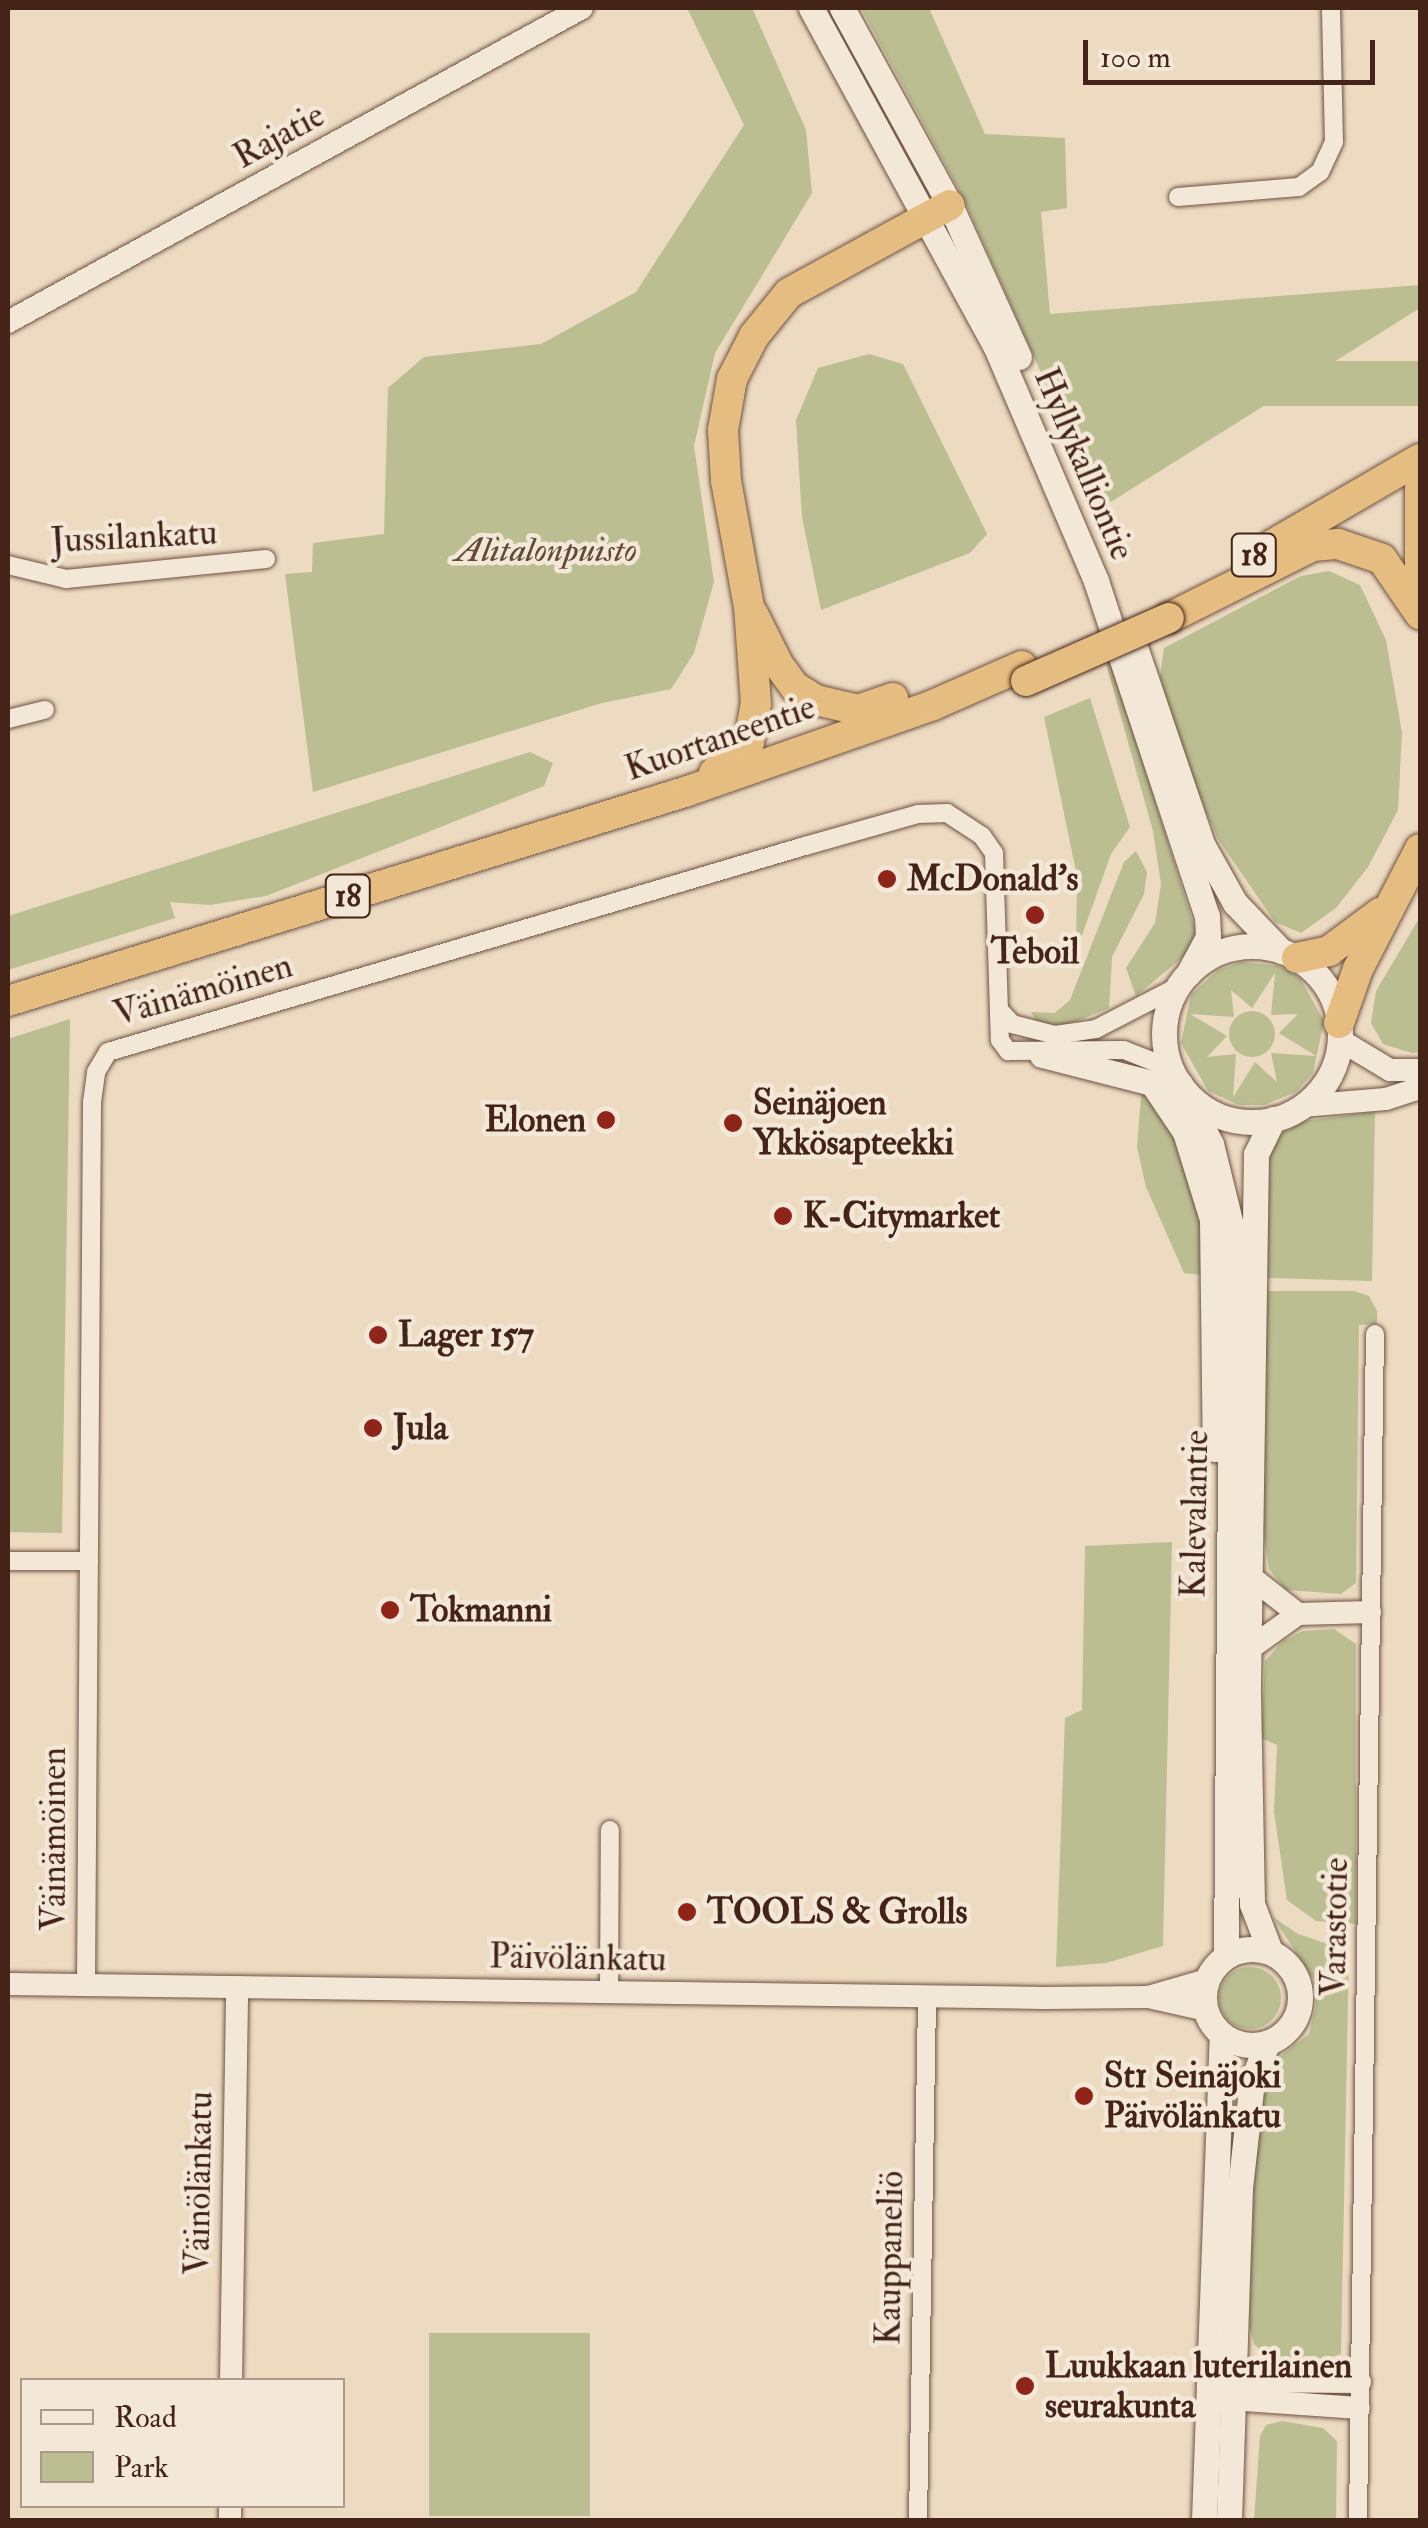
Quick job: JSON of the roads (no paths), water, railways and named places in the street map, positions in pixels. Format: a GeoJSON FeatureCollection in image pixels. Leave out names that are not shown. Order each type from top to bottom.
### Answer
{"type":"FeatureCollection","features":[{"type":"Feature","properties":{"kind":"highway"},"geometry":{"type":"LineString","coordinates":[[688,791],[737,756],[754,728],[750,607],[726,480],[722,430],[732,379],[754,336],[790,293],[939,212]]}},
{"type":"Feature","properties":{"kind":"highway","name":"Kuortaneentie"},"geometry":{"type":"LineString","coordinates":[[8,1001],[688,791],[1024,673],[1164,611],[1420,459]]}},
{"type":"Feature","properties":{"kind":"highway"},"geometry":{"type":"LineString","coordinates":[[1420,488],[1420,572]]}},
{"type":"Feature","properties":{"kind":"highway"},"geometry":{"type":"LineString","coordinates":[[1164,611],[1314,546],[1338,544],[1382,559],[1420,614]]}},
{"type":"Feature","properties":{"kind":"highway"},"geometry":{"type":"LineString","coordinates":[[750,607],[795,687],[832,705],[858,710],[980,670],[1024,673]]}},
{"type":"Feature","properties":{"kind":"highway"},"geometry":{"type":"LineString","coordinates":[[1340,1032],[1390,904],[1420,849]]}},
{"type":"Feature","properties":{"kind":"highway"},"geometry":{"type":"LineString","coordinates":[[1289,954],[1330,951],[1390,904]]}},
{"type":"Feature","properties":{"kind":"main road","name":"Hyllykalliontie"},"geometry":{"type":"LineString","coordinates":[[811,8],[939,212],[1096,580],[1207,916],[1208,938],[1183,980]]}},
{"type":"Feature","properties":{"kind":"main road","name":"Hyllykalliontie"},"geometry":{"type":"LineString","coordinates":[[842,8],[939,212],[1074,479],[1202,844],[1235,903],[1289,954]]}},
{"type":"Feature","properties":{"kind":"main road"},"geometry":{"type":"LineString","coordinates":[[1231,948],[1289,954],[1326,986],[1340,1032],[1328,1078],[1302,1106],[1273,1119],[1221,1116],[1176,1077],[1164,1035],[1183,980],[1231,948]]}},
{"type":"Feature","properties":{"kind":"main road"},"geometry":{"type":"LineString","coordinates":[[1042,1055],[1152,1083],[1186,1132],[1202,1174],[1212,1218],[1217,1481],[1240,1571]]}},
{"type":"Feature","properties":{"kind":"main road","name":"Kalevalantie"},"geometry":{"type":"LineString","coordinates":[[1176,1077],[1211,1144],[1232,1229],[1240,1571],[1249,1649],[1252,1904],[1270,1951]]}},
{"type":"Feature","properties":{"kind":"main road","name":"Kalevalantie"},"geometry":{"type":"LineString","coordinates":[[1226,1956],[1256,1154],[1273,1119]]}},
{"type":"Feature","properties":{"kind":"main road"},"geometry":{"type":"LineString","coordinates":[[1229,2520],[1240,2188],[1252,2081],[1267,2044],[1296,2018],[1301,1998],[1287,1962],[1270,1951],[1226,1956],[1207,1980],[1206,2010],[1222,2035],[1236,2043],[1267,2044]]}},
{"type":"Feature","properties":{"kind":"main road"},"geometry":{"type":"LineString","coordinates":[[1204,2520],[1222,2035]]}},
{"type":"Feature","properties":{"kind":"street","name":"Rajatie"},"geometry":{"type":"LineString","coordinates":[[8,322],[582,8]]}},
{"type":"Feature","properties":{"kind":"street"},"geometry":{"type":"LineString","coordinates":[[1178,197],[1299,187],[1320,172],[1334,142],[1331,8]]}},
{"type":"Feature","properties":{"kind":"street","name":"Jussilankatu"},"geometry":{"type":"LineString","coordinates":[[8,565],[66,580],[266,560]]}},
{"type":"Feature","properties":{"kind":"street"},"geometry":{"type":"LineString","coordinates":[[8,719],[45,710]]}},
{"type":"Feature","properties":{"kind":"street","name":"Väinämöinen"},"geometry":{"type":"LineString","coordinates":[[86,1984],[92,1102],[96,1072],[108,1052],[918,814],[947,814],[964,821],[994,853],[1000,1040],[1008,1051],[1042,1055],[1124,1050],[1176,1077]]}},
{"type":"Feature","properties":{"kind":"street"},"geometry":{"type":"LineString","coordinates":[[1000,1011],[1012,1024],[1055,1036],[1096,1029],[1183,980]]}},
{"type":"Feature","properties":{"kind":"street"},"geometry":{"type":"LineString","coordinates":[[1340,1032],[1390,1070],[1420,1070]]}},
{"type":"Feature","properties":{"kind":"street"},"geometry":{"type":"LineString","coordinates":[[1302,1106],[1386,1099],[1420,1088]]}},
{"type":"Feature","properties":{"kind":"street","name":"Varastotie"},"geometry":{"type":"LineString","coordinates":[[1358,2520],[1375,1334]]}},
{"type":"Feature","properties":{"kind":"street"},"geometry":{"type":"LineString","coordinates":[[8,1560],[89,1561]]}},
{"type":"Feature","properties":{"kind":"street"},"geometry":{"type":"LineString","coordinates":[[1240,1571],[1298,1614]]}},
{"type":"Feature","properties":{"kind":"street"},"geometry":{"type":"LineString","coordinates":[[1249,1649],[1298,1614],[1370,1612]]}},
{"type":"Feature","properties":{"kind":"street"},"geometry":{"type":"LineString","coordinates":[[609,1994],[610,1830]]}},
{"type":"Feature","properties":{"kind":"street"},"geometry":{"type":"LineString","coordinates":[[1148,1996],[1207,1980]]}},
{"type":"Feature","properties":{"kind":"street","name":"Päivölänkatu"},"geometry":{"type":"LineString","coordinates":[[8,1984],[609,1994],[1148,1996]]}},
{"type":"Feature","properties":{"kind":"street","name":"Väinölänkatu"},"geometry":{"type":"LineString","coordinates":[[231,2378],[236,1987]]}},
{"type":"Feature","properties":{"kind":"street"},"geometry":{"type":"LineString","coordinates":[[1148,1996],[1206,2010]]}},
{"type":"Feature","properties":{"kind":"street","name":"Kauppaneliö"},"geometry":{"type":"LineString","coordinates":[[918,2520],[927,1997]]}},
{"type":"Feature","properties":{"kind":"street"},"geometry":{"type":"LineString","coordinates":[[1235,2391],[1360,2382]]}},
{"type":"Feature","properties":{"kind":"street"},"geometry":{"type":"LineString","coordinates":[[1208,2389],[1359,2408]]}},
{"type":"Feature","properties":{"kind":"place","name":"McDonald's"},"geometry":{"type":"Point","coordinates":[887,879]}},
{"type":"Feature","properties":{"kind":"place","name":"Teboil"},"geometry":{"type":"Point","coordinates":[1035,915]}},
{"type":"Feature","properties":{"kind":"place","name":"Elonen"},"geometry":{"type":"Point","coordinates":[606,1120]}},
{"type":"Feature","properties":{"kind":"place","name":"Seinäjoen Ykkösapteekki"},"geometry":{"type":"Point","coordinates":[733,1123]}},
{"type":"Feature","properties":{"kind":"place","name":"K-Citymarket"},"geometry":{"type":"Point","coordinates":[783,1216]}},
{"type":"Feature","properties":{"kind":"place","name":"Lager 157"},"geometry":{"type":"Point","coordinates":[378,1335]}},
{"type":"Feature","properties":{"kind":"place","name":"Jula"},"geometry":{"type":"Point","coordinates":[373,1428]}},
{"type":"Feature","properties":{"kind":"place","name":"Tokmanni"},"geometry":{"type":"Point","coordinates":[390,1610]}},
{"type":"Feature","properties":{"kind":"place","name":"TOOLS & Grolls"},"geometry":{"type":"Point","coordinates":[687,1912]}},
{"type":"Feature","properties":{"kind":"place","name":"St1 Seinäjoki Päivölänkatu"},"geometry":{"type":"Point","coordinates":[1084,2096]}},
{"type":"Feature","properties":{"kind":"place","name":"Luukkaan luterilainen seurakunta"},"geometry":{"type":"Point","coordinates":[1025,2386]}},
{"type":"Feature","properties":{"kind":"park label","name":"Alitalonpuisto"},"geometry":{"type":"Point","coordinates":[546,550]}}]}
